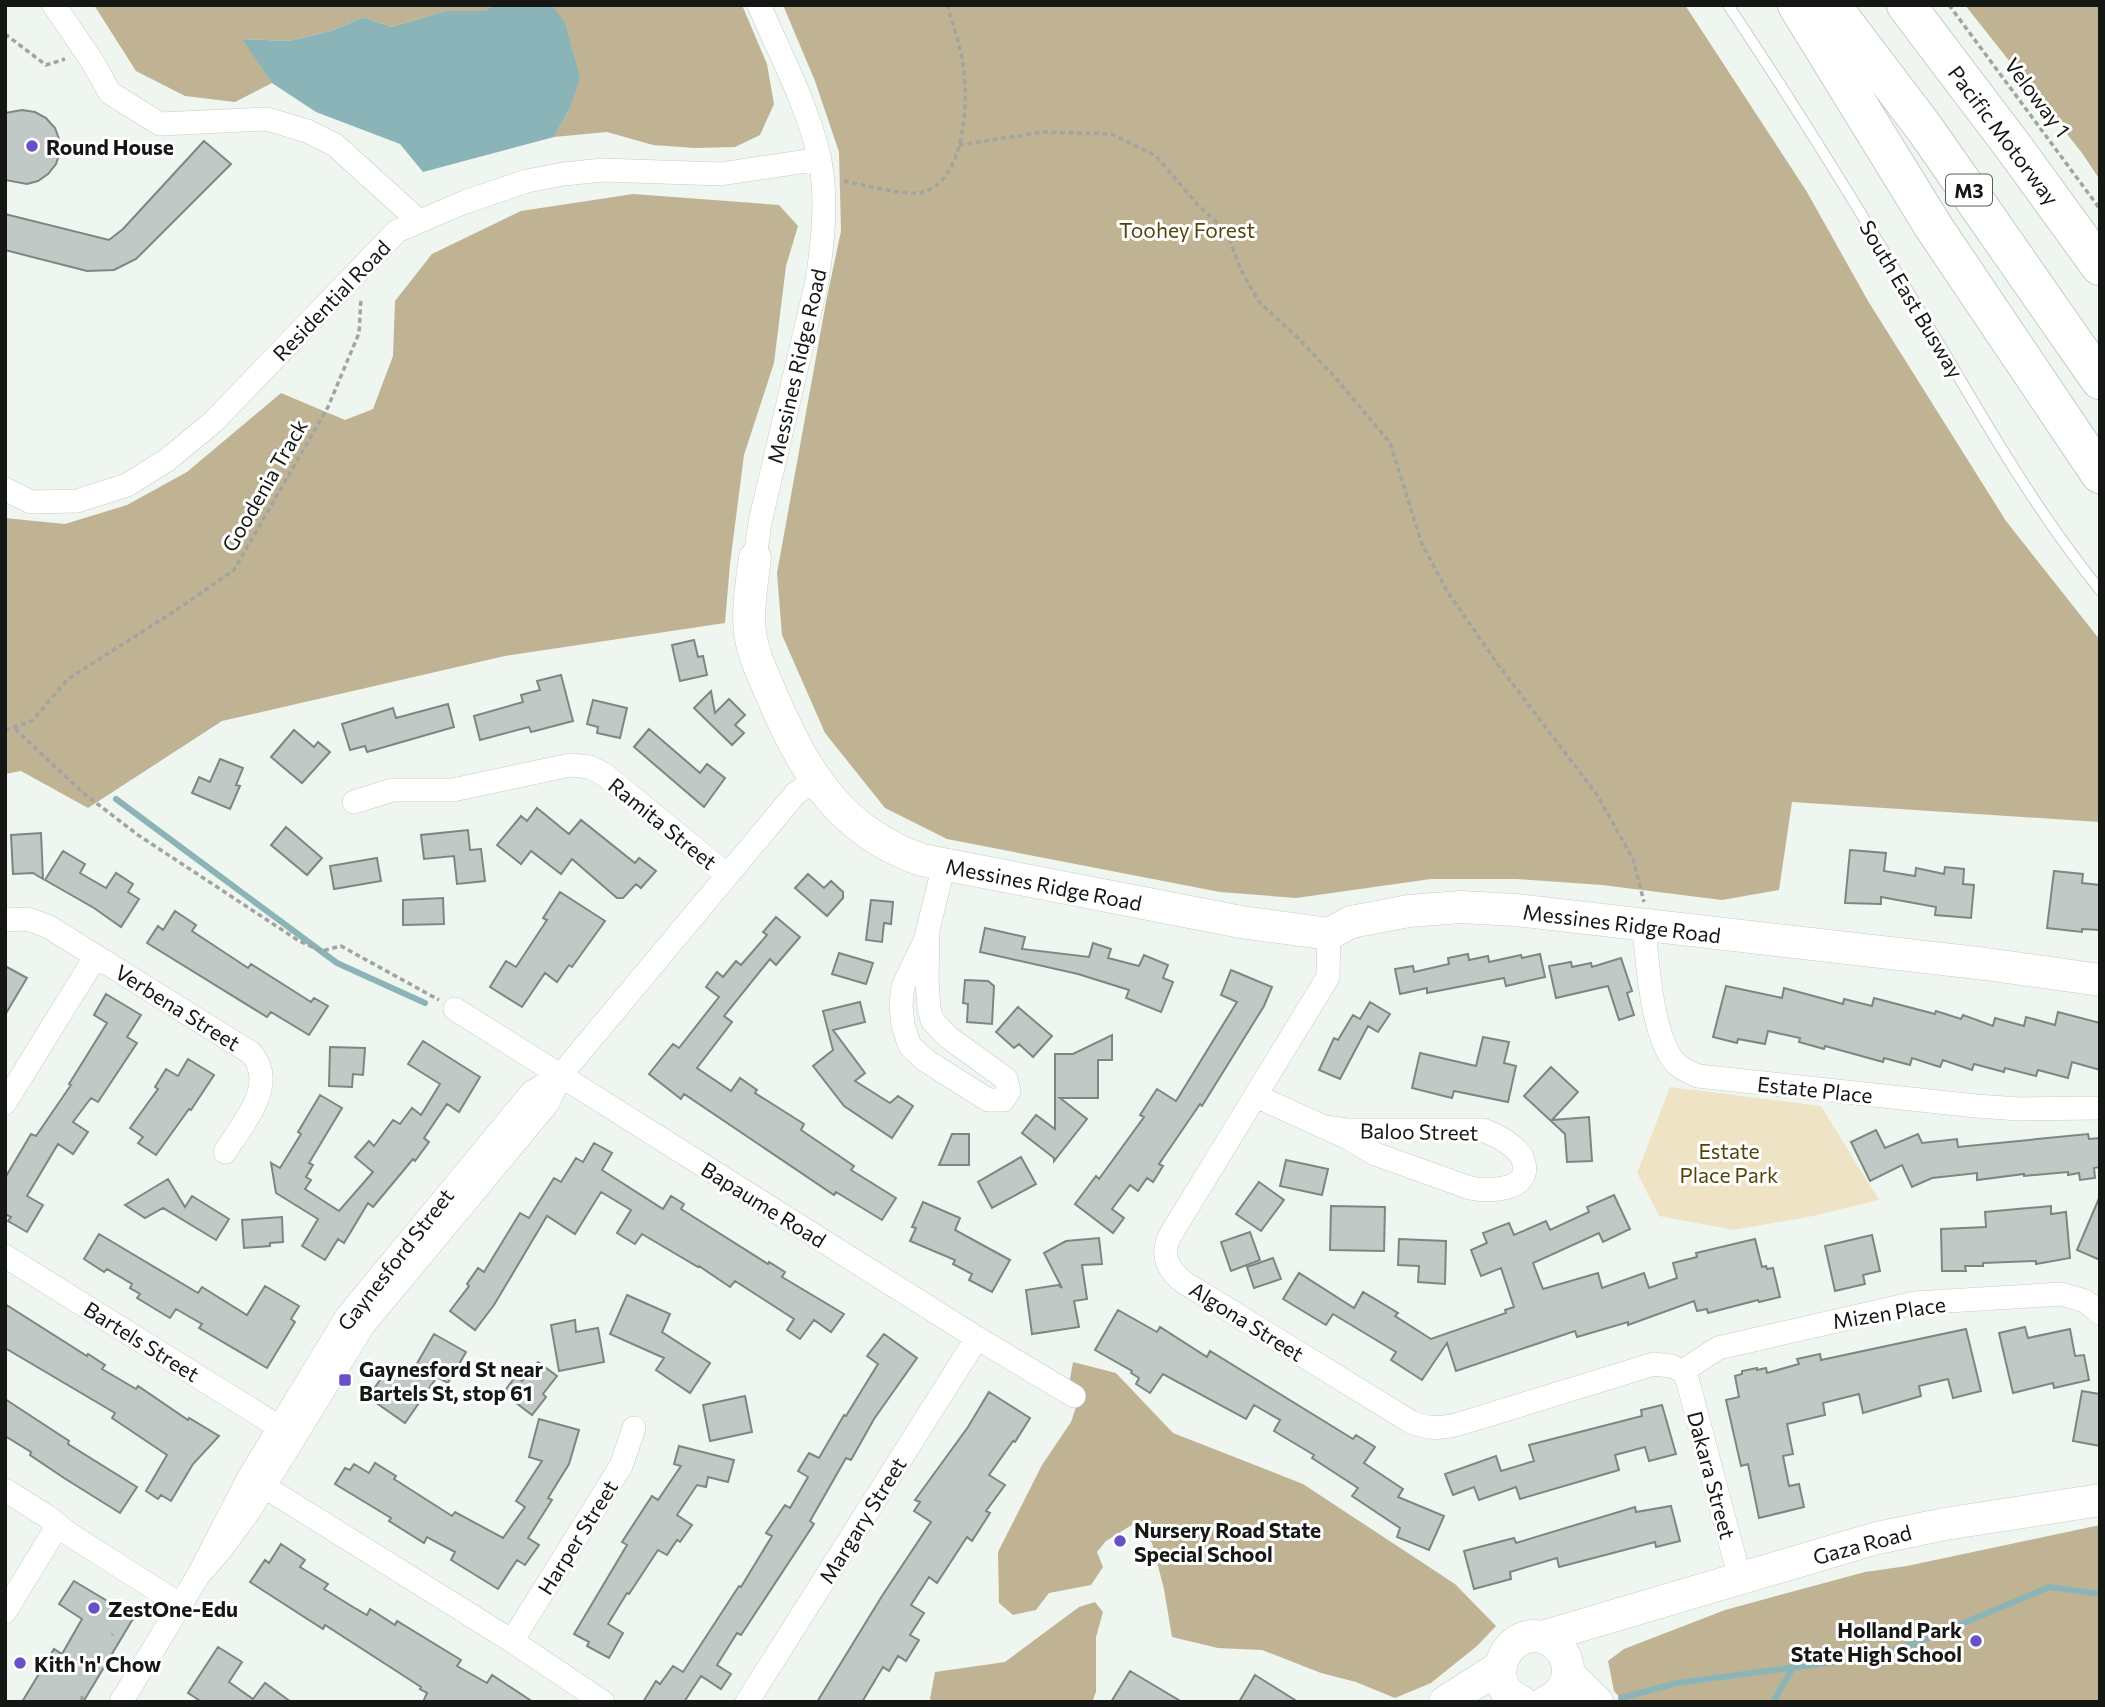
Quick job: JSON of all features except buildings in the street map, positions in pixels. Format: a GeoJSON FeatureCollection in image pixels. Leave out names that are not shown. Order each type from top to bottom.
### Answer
{"type":"FeatureCollection","features":[{"type":"Feature","properties":{"kind":"highway"},"geometry":{"type":"LineString","coordinates":[[1797,5],[1933,226],[2100,474]]}},
{"type":"Feature","properties":{"kind":"highway","name":"M3"},"geometry":{"type":"LineString","coordinates":[[1831,5],[1932,139],[2100,380]]}},
{"type":"Feature","properties":{"kind":"highway","name":"Pacific Motorway"},"geometry":{"type":"LineString","coordinates":[[1906,5],[2100,266]]}},
{"type":"Feature","properties":{"kind":"street"},"geometry":{"type":"LineString","coordinates":[[54,5],[110,93],[160,124],[267,119],[307,131],[335,145],[419,221]]}},
{"type":"Feature","properties":{"kind":"street","name":"Messines Ridge Road"},"geometry":{"type":"LineString","coordinates":[[758,5],[808,118],[820,168],[823,243],[817,281],[760,522],[750,632],[760,668],[788,734],[815,781],[836,806],[875,838],[907,855],[944,864],[1241,922],[1329,934],[1351,922],[1409,911],[1461,907],[1516,910],[1986,964],[2100,980]]}},
{"type":"Feature","properties":{"kind":"street","name":"Residential Road"},"geometry":{"type":"LineString","coordinates":[[5,489],[31,502],[77,501],[127,485],[167,460],[213,422],[397,231],[465,202],[514,185],[564,174],[603,170],[721,174],[820,168]]}},
{"type":"Feature","properties":{"kind":"street","name":"Ramita Street"},"geometry":{"type":"LineString","coordinates":[[354,802],[392,790],[444,791],[564,766],[584,766],[605,775],[726,874]]}},
{"type":"Feature","properties":{"kind":"street","name":"Gaynesford Street"},"geometry":{"type":"LineString","coordinates":[[121,1702],[179,1604],[198,1576],[236,1531],[265,1487],[363,1326],[548,1103],[560,1076],[726,874],[796,793],[815,781]]}},
{"type":"Feature","properties":{"kind":"street"},"geometry":{"type":"LineString","coordinates":[[929,931],[903,986],[901,1012],[907,1041],[925,1060],[985,1098],[1001,1101],[1009,1093],[1010,1087],[1006,1079],[948,1037],[932,1020],[929,1008],[929,931],[944,864]]}},
{"type":"Feature","properties":{"kind":"street","name":"Verbena Street"},"geometry":{"type":"LineString","coordinates":[[5,920],[21,918],[42,923],[255,1057],[262,1075],[261,1090],[225,1152]]}},
{"type":"Feature","properties":{"kind":"street","name":"Estate Place"},"geometry":{"type":"LineString","coordinates":[[1644,926],[1651,989],[1664,1045],[1678,1066],[1698,1076],[1976,1106],[2020,1109],[2100,1108]]}},
{"type":"Feature","properties":{"kind":"street","name":"Algona Street"},"geometry":{"type":"LineString","coordinates":[[1329,934],[1328,977],[1166,1243],[1167,1264],[1185,1283],[1426,1429],[1459,1424],[1654,1364],[1683,1371]]}},
{"type":"Feature","properties":{"kind":"street"},"geometry":{"type":"LineString","coordinates":[[5,1103],[96,956]]}},
{"type":"Feature","properties":{"kind":"street","name":"Bapaume Road"},"geometry":{"type":"LineString","coordinates":[[455,1009],[977,1338],[1074,1396]]}},
{"type":"Feature","properties":{"kind":"street","name":"Gaynesford Street"},"geometry":{"type":"LineString","coordinates":[[198,1576],[232,1507],[336,1333],[361,1297],[532,1092],[560,1076]]}},
{"type":"Feature","properties":{"kind":"street","name":"Baloo Street"},"geometry":{"type":"LineString","coordinates":[[1256,1096],[1325,1127],[1375,1154],[1478,1190],[1497,1191],[1508,1188],[1517,1181],[1523,1171],[1523,1160],[1518,1153],[1498,1137],[1483,1130],[1355,1130],[1325,1127]]}},
{"type":"Feature","properties":{"kind":"street","name":"Bartels Street"},"geometry":{"type":"LineString","coordinates":[[5,1256],[279,1427]]}},
{"type":"Feature","properties":{"kind":"street","name":"Mizen Place"},"geometry":{"type":"LineString","coordinates":[[1683,1371],[1718,1348],[1915,1303],[2061,1294],[2085,1301],[2100,1312]]}},
{"type":"Feature","properties":{"kind":"street","name":"Margary Street"},"geometry":{"type":"LineString","coordinates":[[747,1702],[977,1338]]}},
{"type":"Feature","properties":{"kind":"street","name":"Dakara Street"},"geometry":{"type":"LineString","coordinates":[[1683,1371],[1740,1580]]}},
{"type":"Feature","properties":{"kind":"street","name":"Harper Street"},"geometry":{"type":"LineString","coordinates":[[512,1641],[621,1466],[634,1427]]}},
{"type":"Feature","properties":{"kind":"street"},"geometry":{"type":"LineString","coordinates":[[265,1487],[512,1641],[603,1702]]}},
{"type":"Feature","properties":{"kind":"street"},"geometry":{"type":"LineString","coordinates":[[5,1490],[179,1604]]}},
{"type":"Feature","properties":{"kind":"street","name":"Gaza Road"},"geometry":{"type":"LineString","coordinates":[[1542,1637],[1912,1530],[2100,1500]]}},
{"type":"Feature","properties":{"kind":"street"},"geometry":{"type":"LineString","coordinates":[[5,1612],[58,1525]]}},
{"type":"Feature","properties":{"kind":"street","name":"Gaza Road"},"geometry":{"type":"LineString","coordinates":[[1568,1670],[1630,1613]]}},
{"type":"Feature","properties":{"kind":"street"},"geometry":{"type":"LineString","coordinates":[[1568,1670],[1560,1692],[1523,1701],[1502,1682],[1500,1667],[1510,1646],[1519,1640],[1542,1637],[1560,1648],[1568,1670],[1597,1702]]}},
{"type":"Feature","properties":{"kind":"street"},"geometry":{"type":"LineString","coordinates":[[1445,1702],[1500,1667]]}},
{"type":"Feature","properties":{"kind":"lane","name":"South East Busway"},"geometry":{"type":"LineString","coordinates":[[1728,5],[1853,198],[2012,466],[2100,590]]}},
{"type":"Feature","properties":{"kind":"path"},"geometry":{"type":"LineString","coordinates":[[820,168],[902,192],[922,193],[934,187],[954,165],[964,124],[964,74],[958,38],[947,5]]}},
{"type":"Feature","properties":{"kind":"path","name":"Veloway 1"},"geometry":{"type":"LineString","coordinates":[[1949,5],[2100,209]]}},
{"type":"Feature","properties":{"kind":"path"},"geometry":{"type":"LineString","coordinates":[[5,34],[46,65],[86,53]]}},
{"type":"Feature","properties":{"kind":"path"},"geometry":{"type":"LineString","coordinates":[[959,145],[1043,132],[1112,134],[1156,156],[1198,205],[1227,232],[1240,268],[1259,302],[1334,376],[1390,443],[1422,544],[1447,591],[1499,666],[1598,796],[1633,859],[1644,901],[1644,926]]}},
{"type":"Feature","properties":{"kind":"path","name":"Goodenia Track"},"geometry":{"type":"LineString","coordinates":[[15,729],[32,721],[68,679],[181,607],[233,570],[333,395],[359,333],[363,266]]}},
{"type":"Feature","properties":{"kind":"path"},"geometry":{"type":"LineString","coordinates":[[5,730],[15,729],[82,792],[138,835],[299,941],[322,951],[341,946],[455,1009]]}},
{"type":"Feature","properties":{"kind":"green space"},"geometry":{"type":"Polygon","coordinates":[[[94,5],[494,5],[484,11],[446,11],[391,27],[363,17],[331,31],[289,41],[243,39],[272,83],[235,102],[185,96],[136,71],[94,5]]]}},
{"type":"Feature","properties":{"kind":"green space"},"geometry":{"type":"Polygon","coordinates":[[[552,5],[742,5],[767,64],[774,104],[760,135],[735,147],[695,148],[653,145],[607,132],[554,137],[569,110],[552,5]]]}},
{"type":"Feature","properties":{"kind":"green space","name":"Toohey Forest"},"geometry":{"type":"Polygon","coordinates":[[[783,5],[1685,5],[1807,192],[1868,301],[2006,521],[2100,640],[2100,822],[1792,802],[1779,890],[1722,900],[1602,885],[1517,879],[1431,879],[1296,898],[1220,892],[947,839],[885,808],[825,733],[782,635],[777,573],[841,231],[839,152],[815,81],[783,5]]]}},
{"type":"Feature","properties":{"kind":"green space"},"geometry":{"type":"Polygon","coordinates":[[[1965,5],[2100,5],[2100,180],[2082,153],[1965,5]]]}},
{"type":"Feature","properties":{"kind":"green space"},"geometry":{"type":"Polygon","coordinates":[[[633,194],[779,205],[798,226],[786,266],[774,363],[744,455],[725,623],[505,656],[222,721],[88,808],[21,771],[5,774],[5,518],[65,524],[127,505],[187,472],[281,393],[345,420],[373,409],[393,356],[395,301],[432,254],[521,211],[633,194]]]}},
{"type":"Feature","properties":{"kind":"green space","name":"Estate Place Park"},"geometry":{"type":"Polygon","coordinates":[[[1670,1087],[1821,1106],[1879,1200],[1813,1216],[1734,1230],[1659,1216],[1637,1173],[1670,1087]]]}},
{"type":"Feature","properties":{"kind":"green space"},"geometry":{"type":"Polygon","coordinates":[[[1073,1362],[1116,1373],[1173,1433],[1303,1484],[1455,1584],[1496,1626],[1477,1646],[1431,1683],[1395,1698],[1262,1650],[1218,1648],[1172,1637],[1164,1589],[1152,1543],[1135,1523],[1106,1541],[1097,1552],[1103,1567],[1091,1585],[1049,1593],[1036,1610],[1013,1615],[999,1603],[998,1552],[1042,1465],[1071,1422],[1078,1401],[1070,1379],[1073,1362]]]}},
{"type":"Feature","properties":{"kind":"green space"},"geometry":{"type":"Polygon","coordinates":[[[2100,1525],[2100,1702],[1624,1702],[1614,1691],[1608,1661],[1624,1649],[1725,1610],[1865,1572],[1907,1566],[2100,1525]]]}},
{"type":"Feature","properties":{"kind":"green space"},"geometry":{"type":"Polygon","coordinates":[[[1095,1602],[1103,1612],[1096,1637],[1096,1692],[1092,1702],[932,1702],[930,1699],[935,1672],[1005,1662],[1079,1607],[1095,1602]]]}},
{"type":"Feature","properties":{"kind":"water"},"geometry":{"type":"Polygon","coordinates":[[[494,5],[552,5],[565,23],[580,78],[569,110],[554,137],[423,172],[400,144],[316,112],[272,83],[242,39],[289,41],[331,31],[363,17],[391,27],[446,11],[484,11],[494,5]]]}},
{"type":"Feature","properties":{"kind":"waterway"},"geometry":{"type":"LineString","coordinates":[[116,799],[337,963],[425,1003]]}},
{"type":"Feature","properties":{"kind":"waterway"},"geometry":{"type":"LineString","coordinates":[[1621,1698],[1677,1683],[1863,1658],[1914,1644],[2049,1587],[2100,1594]]}},
{"type":"Feature","properties":{"kind":"waterway"},"geometry":{"type":"LineString","coordinates":[[1773,1702],[1794,1666]]}},
{"type":"Feature","properties":{"kind":"place","name":"Round House"},"geometry":{"type":"Point","coordinates":[32,146]}},
{"type":"Feature","properties":{"kind":"place","name":"Gaynesford St near Bartels St, stop 61"},"geometry":{"type":"Point","coordinates":[345,1380]}},
{"type":"Feature","properties":{"kind":"place","name":"Nursery Road State Special School"},"geometry":{"type":"Point","coordinates":[1120,1541]}},
{"type":"Feature","properties":{"kind":"place","name":"ZestOne-Edu"},"geometry":{"type":"Point","coordinates":[94,1608]}},
{"type":"Feature","properties":{"kind":"place","name":"Holland Park State High School"},"geometry":{"type":"Point","coordinates":[1976,1641]}},
{"type":"Feature","properties":{"kind":"place","name":"Kith 'n' Chow"},"geometry":{"type":"Point","coordinates":[20,1663]}}]}
